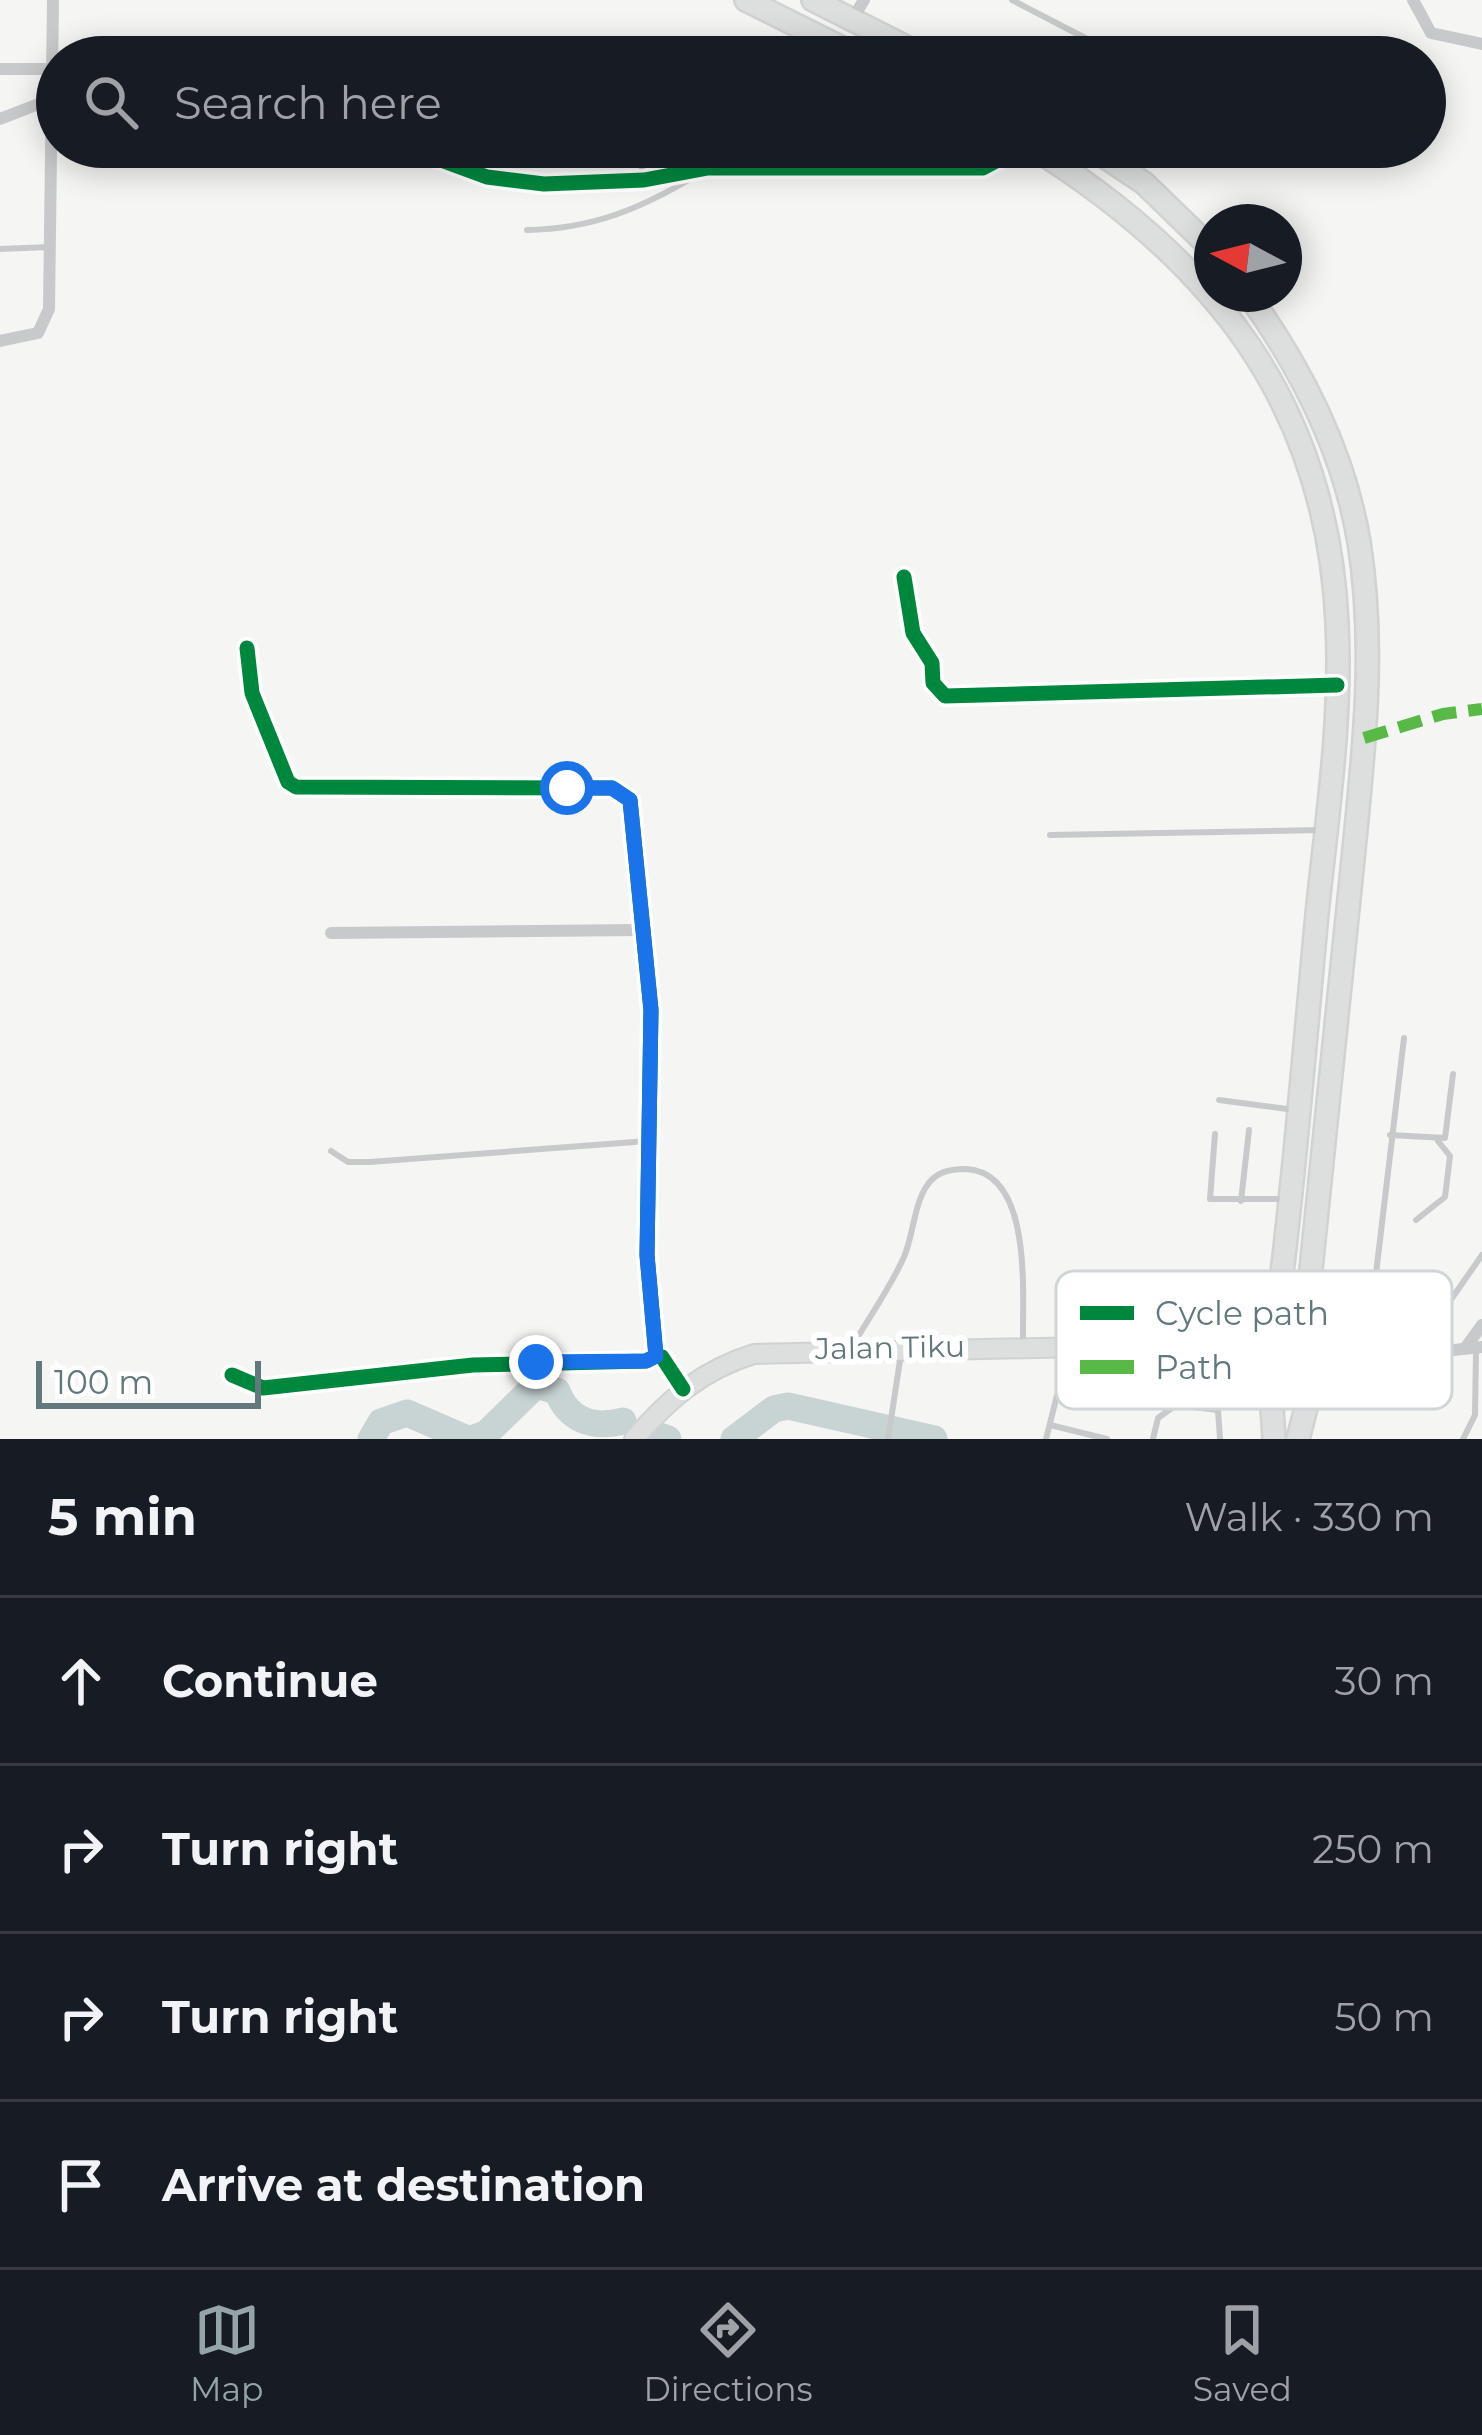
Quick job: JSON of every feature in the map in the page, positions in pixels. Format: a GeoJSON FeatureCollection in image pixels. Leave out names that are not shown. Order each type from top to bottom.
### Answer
{"type":"FeatureCollection","features":[{"type":"Feature","properties":{"kind":"highway"},"geometry":{"type":"LineString","coordinates":[[746,0],[818,36]]}},
{"type":"Feature","properties":{"kind":"highway"},"geometry":{"type":"LineString","coordinates":[[813,0],[858,10],[896,36]]}},
{"type":"Feature","properties":{"kind":"highway"},"geometry":{"type":"LineString","coordinates":[[1062,168],[1155,234],[1249,344],[1306,459],[1322,516],[1337,621],[1337,685],[1280,1271]]}},
{"type":"Feature","properties":{"kind":"highway"},"geometry":{"type":"LineString","coordinates":[[1122,168],[1194,232]]}},
{"type":"Feature","properties":{"kind":"highway"},"geometry":{"type":"LineString","coordinates":[[1259,312],[1306,385],[1333,448],[1359,542],[1367,620],[1364,738],[1311,1271]]}},
{"type":"Feature","properties":{"kind":"highway"},"geometry":{"type":"LineString","coordinates":[[1271,1409],[1274,1439]]}},
{"type":"Feature","properties":{"kind":"highway"},"geometry":{"type":"LineString","coordinates":[[1298,1439],[1307,1409]]}},
{"type":"Feature","properties":{"kind":"main road","name":"Jalan Tiku"},"geometry":{"type":"LineString","coordinates":[[634,1439],[683,1389],[727,1363],[754,1354],[1056,1345]]}},
{"type":"Feature","properties":{"kind":"street"},"geometry":{"type":"LineString","coordinates":[[53,0],[54,36]]}},
{"type":"Feature","properties":{"kind":"street"},"geometry":{"type":"LineString","coordinates":[[1414,0],[1431,33],[1445,36]]}},
{"type":"Feature","properties":{"kind":"street"},"geometry":{"type":"LineString","coordinates":[[1446,36],[1482,44]]}},
{"type":"Feature","properties":{"kind":"street"},"geometry":{"type":"LineString","coordinates":[[0,69],[36,69]]}},
{"type":"Feature","properties":{"kind":"street"},"geometry":{"type":"LineString","coordinates":[[0,119],[36,105]]}},
{"type":"Feature","properties":{"kind":"street"},"geometry":{"type":"LineString","coordinates":[[0,341],[27,338],[46,322],[54,168]]}},
{"type":"Feature","properties":{"kind":"street"},"geometry":{"type":"LineString","coordinates":[[470,168],[514,182],[644,180],[708,169],[983,168]]}},
{"type":"Feature","properties":{"kind":"street"},"geometry":{"type":"LineString","coordinates":[[904,577],[913,633],[932,663],[933,683],[945,695],[1337,685]]}},
{"type":"Feature","properties":{"kind":"street"},"geometry":{"type":"LineString","coordinates":[[247,648],[251,693],[288,782],[296,788],[612,788],[630,800],[651,1010],[647,1255],[656,1356]]}},
{"type":"Feature","properties":{"kind":"street"},"geometry":{"type":"LineString","coordinates":[[331,933],[640,930]]}},
{"type":"Feature","properties":{"kind":"street"},"geometry":{"type":"LineString","coordinates":[[1474,1347],[1482,1325]]}},
{"type":"Feature","properties":{"kind":"street"},"geometry":{"type":"LineString","coordinates":[[232,1375],[262,1388],[473,1365],[646,1361],[656,1356],[662,1357],[683,1389]]}},
{"type":"Feature","properties":{"kind":"lane"},"geometry":{"type":"LineString","coordinates":[[1012,0],[1081,36]]}},
{"type":"Feature","properties":{"kind":"lane"},"geometry":{"type":"LineString","coordinates":[[642,168],[644,180]]}},
{"type":"Feature","properties":{"kind":"lane"},"geometry":{"type":"LineString","coordinates":[[527,230],[568,229],[612,219],[708,169]]}},
{"type":"Feature","properties":{"kind":"lane"},"geometry":{"type":"LineString","coordinates":[[0,249],[53,247]]}},
{"type":"Feature","properties":{"kind":"lane"},"geometry":{"type":"LineString","coordinates":[[1051,835],[1325,830]]}},
{"type":"Feature","properties":{"kind":"lane"},"geometry":{"type":"LineString","coordinates":[[1378,1271],[1404,1038]]}},
{"type":"Feature","properties":{"kind":"lane"},"geometry":{"type":"LineString","coordinates":[[1438,1142],[1449,1132],[1454,1074]]}},
{"type":"Feature","properties":{"kind":"lane"},"geometry":{"type":"LineString","coordinates":[[1219,1100],[1298,1111]]}},
{"type":"Feature","properties":{"kind":"lane"},"geometry":{"type":"LineString","coordinates":[[1241,1201],[1249,1130]]}},
{"type":"Feature","properties":{"kind":"lane"},"geometry":{"type":"LineString","coordinates":[[1215,1134],[1210,1199],[1290,1198]]}},
{"type":"Feature","properties":{"kind":"lane"},"geometry":{"type":"LineString","coordinates":[[1390,1135],[1438,1142],[1450,1156],[1445,1197],[1415,1220]]}},
{"type":"Feature","properties":{"kind":"lane"},"geometry":{"type":"LineString","coordinates":[[331,1150],[348,1162],[370,1162],[652,1141]]}},
{"type":"Feature","properties":{"kind":"lane"},"geometry":{"type":"LineString","coordinates":[[851,1348],[903,1259],[928,1184],[948,1170],[986,1174],[1009,1196],[1022,1269],[1023,1346]]}},
{"type":"Feature","properties":{"kind":"lane"},"geometry":{"type":"LineString","coordinates":[[1452,1298],[1482,1256]]}},
{"type":"Feature","properties":{"kind":"lane"},"geometry":{"type":"LineString","coordinates":[[1463,1439],[1475,1415],[1474,1347]]}},
{"type":"Feature","properties":{"kind":"lane"},"geometry":{"type":"LineString","coordinates":[[888,1439],[902,1348]]}},
{"type":"Feature","properties":{"kind":"lane"},"geometry":{"type":"LineString","coordinates":[[1046,1439],[1056,1401]]}},
{"type":"Feature","properties":{"kind":"lane"},"geometry":{"type":"LineString","coordinates":[[1153,1439],[1162,1412],[1171,1409]]}},
{"type":"Feature","properties":{"kind":"lane"},"geometry":{"type":"LineString","coordinates":[[1213,1409],[1219,1410],[1220,1439]]}},
{"type":"Feature","properties":{"kind":"lane"},"geometry":{"type":"LineString","coordinates":[[1050,1425],[1107,1439]]}},
{"type":"Feature","properties":{"kind":"waterway"},"geometry":{"type":"LineString","coordinates":[[472,1439],[487,1433],[536,1385],[557,1391],[568,1409],[583,1420],[623,1421]]}},
{"type":"Feature","properties":{"kind":"waterway"},"geometry":{"type":"LineString","coordinates":[[734,1439],[774,1409],[788,1406],[934,1439]]}},
{"type":"Feature","properties":{"kind":"waterway"},"geometry":{"type":"LineString","coordinates":[[371,1439],[381,1422],[407,1413],[467,1439]]}},
{"type":"Feature","properties":{"kind":"waterway"},"geometry":{"type":"LineString","coordinates":[[654,1434],[668,1439]]}},
{"type":"Feature","properties":{"kind":"marked path"},"geometry":{"type":"LineString","coordinates":[[1364,738],[1443,714],[1482,709]]}},
{"type":"Feature","properties":{"kind":"cycle path"},"geometry":{"type":"LineString","coordinates":[[463,168],[487,177],[544,184],[644,180],[708,168]]}},
{"type":"Feature","properties":{"kind":"cycle path"},"geometry":{"type":"LineString","coordinates":[[708,168],[983,168]]}},
{"type":"Feature","properties":{"kind":"cycle path"},"geometry":{"type":"LineString","coordinates":[[904,577],[913,633],[932,663],[933,683],[945,696],[1337,685]]}},
{"type":"Feature","properties":{"kind":"cycle path"},"geometry":{"type":"LineString","coordinates":[[247,648],[252,693],[288,782],[296,787],[612,788],[630,800],[651,1010],[647,1255],[656,1356]]}},
{"type":"Feature","properties":{"kind":"cycle path"},"geometry":{"type":"LineString","coordinates":[[232,1375],[263,1388],[473,1365],[646,1361],[656,1356],[662,1357],[683,1389]]}},
{"type":"Feature","properties":{"kind":"route"},"geometry":{"type":"LineString","coordinates":[[536,1362],[646,1361],[656,1356],[647,1255],[651,1010],[630,800],[612,788],[567,788]]}}]}
